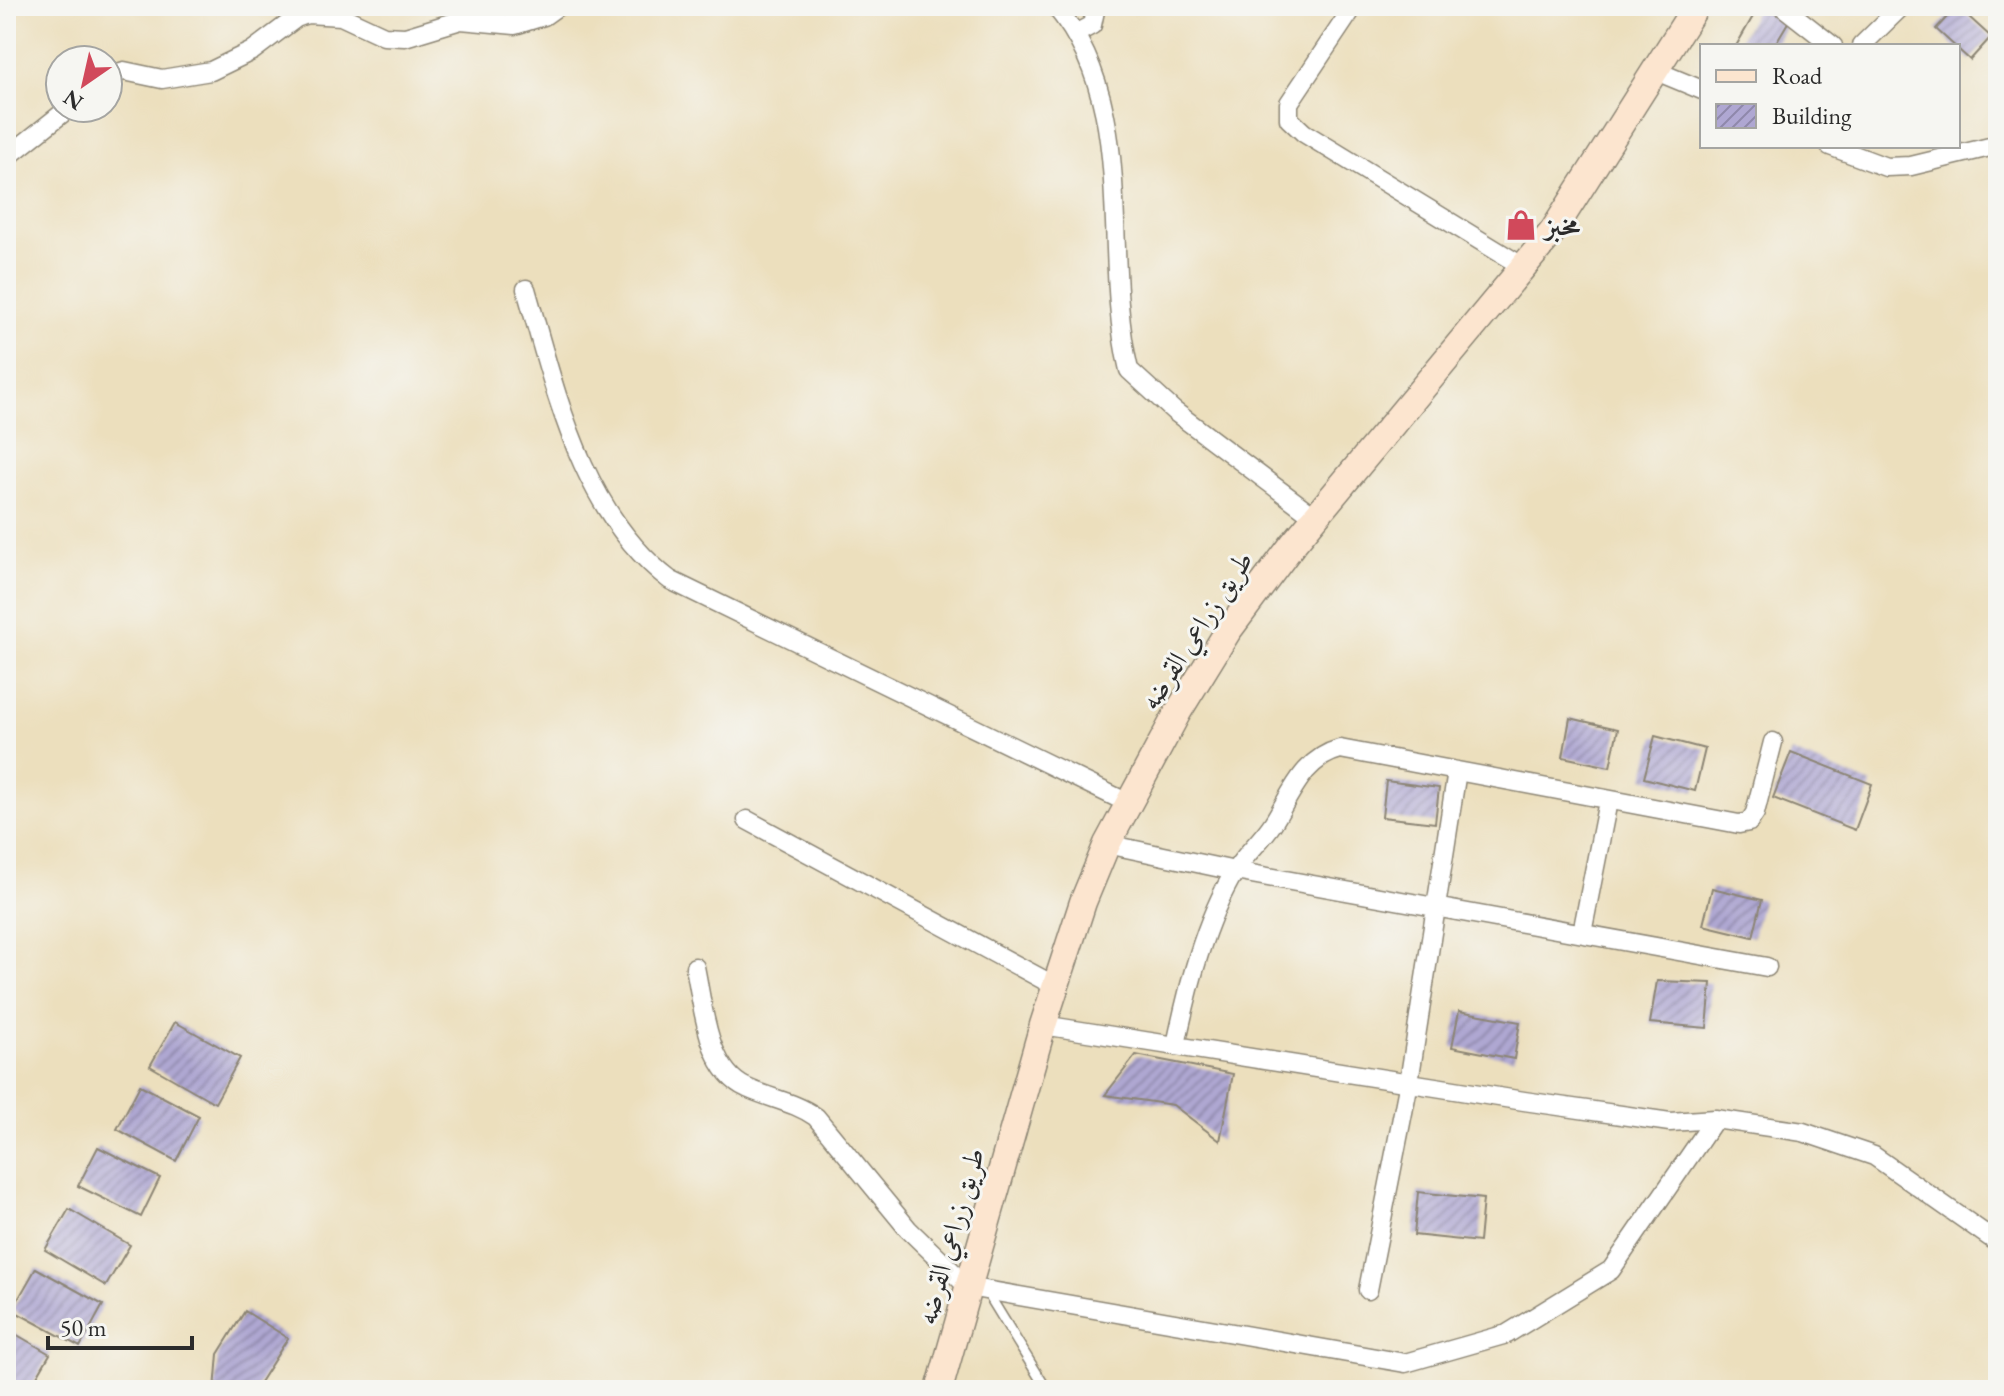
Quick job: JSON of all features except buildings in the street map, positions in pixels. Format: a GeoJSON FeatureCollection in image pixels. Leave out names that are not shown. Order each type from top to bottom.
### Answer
{"type":"FeatureCollection","features":[{"type":"Feature","properties":{"kind":"main road","name":"طريق زراعي القرضه"},"geometry":{"type":"LineString","coordinates":[[939,1390],[978,1289],[1055,986],[1083,902],[1128,803],[1178,712],[1228,631],[1315,517],[1525,268],[1590,176],[1696,6]]}},
{"type":"Feature","properties":{"kind":"street"},"geometry":{"type":"LineString","coordinates":[[124,71],[162,79],[211,71],[252,51],[296,18],[307,14],[341,16],[384,36],[405,37],[461,20],[515,25],[544,16],[558,6]]}},
{"type":"Feature","properties":{"kind":"street"},"geometry":{"type":"LineString","coordinates":[[1055,6],[1077,33],[1089,56],[1105,111],[1129,370],[1174,411],[1315,517]]}},
{"type":"Feature","properties":{"kind":"street"},"geometry":{"type":"LineString","coordinates":[[1077,33],[1092,25],[1096,6]]}},
{"type":"Feature","properties":{"kind":"street"},"geometry":{"type":"LineString","coordinates":[[1354,6],[1289,103],[1289,119],[1304,133],[1525,268]]}},
{"type":"Feature","properties":{"kind":"street"},"geometry":{"type":"LineString","coordinates":[[1782,6],[1830,44]]}},
{"type":"Feature","properties":{"kind":"street"},"geometry":{"type":"LineString","coordinates":[[1863,44],[1902,6]]}},
{"type":"Feature","properties":{"kind":"street"},"geometry":{"type":"LineString","coordinates":[[1656,71],[1700,89]]}},
{"type":"Feature","properties":{"kind":"street"},"geometry":{"type":"LineString","coordinates":[[6,158],[49,124]]}},
{"type":"Feature","properties":{"kind":"street"},"geometry":{"type":"LineString","coordinates":[[1835,148],[1886,167],[1911,166],[1998,145]]}},
{"type":"Feature","properties":{"kind":"street"},"geometry":{"type":"LineString","coordinates":[[526,289],[563,417],[619,532],[643,560],[670,580],[1128,803]]}},
{"type":"Feature","properties":{"kind":"street"},"geometry":{"type":"LineString","coordinates":[[1176,1045],[1189,981],[1235,871],[1272,824],[1297,780],[1324,753],[1340,749],[1739,824],[1749,822],[1773,742]]}},
{"type":"Feature","properties":{"kind":"street"},"geometry":{"type":"LineString","coordinates":[[1368,1290],[1409,1082],[1457,771]]}},
{"type":"Feature","properties":{"kind":"street"},"geometry":{"type":"LineString","coordinates":[[1582,933],[1608,801]]}},
{"type":"Feature","properties":{"kind":"street"},"geometry":{"type":"LineString","coordinates":[[747,820],[1055,986]]}},
{"type":"Feature","properties":{"kind":"street"},"geometry":{"type":"LineString","coordinates":[[1107,844],[1235,871],[1767,967]]}},
{"type":"Feature","properties":{"kind":"street"},"geometry":{"type":"LineString","coordinates":[[695,967],[715,1049],[736,1082],[802,1107],[816,1117],[908,1229],[978,1289],[1405,1363],[1507,1334],[1611,1270],[1715,1119]]}},
{"type":"Feature","properties":{"kind":"street"},"geometry":{"type":"LineString","coordinates":[[1043,1025],[1670,1122],[1715,1119],[1803,1132],[1874,1156],[1998,1243]]}},
{"type":"Feature","properties":{"kind":"lane"},"geometry":{"type":"LineString","coordinates":[[978,1289],[1047,1390]]}},
{"type":"Feature","properties":{"kind":"place","name":"مخبز"},"geometry":{"type":"Point","coordinates":[1521,225]}}]}
